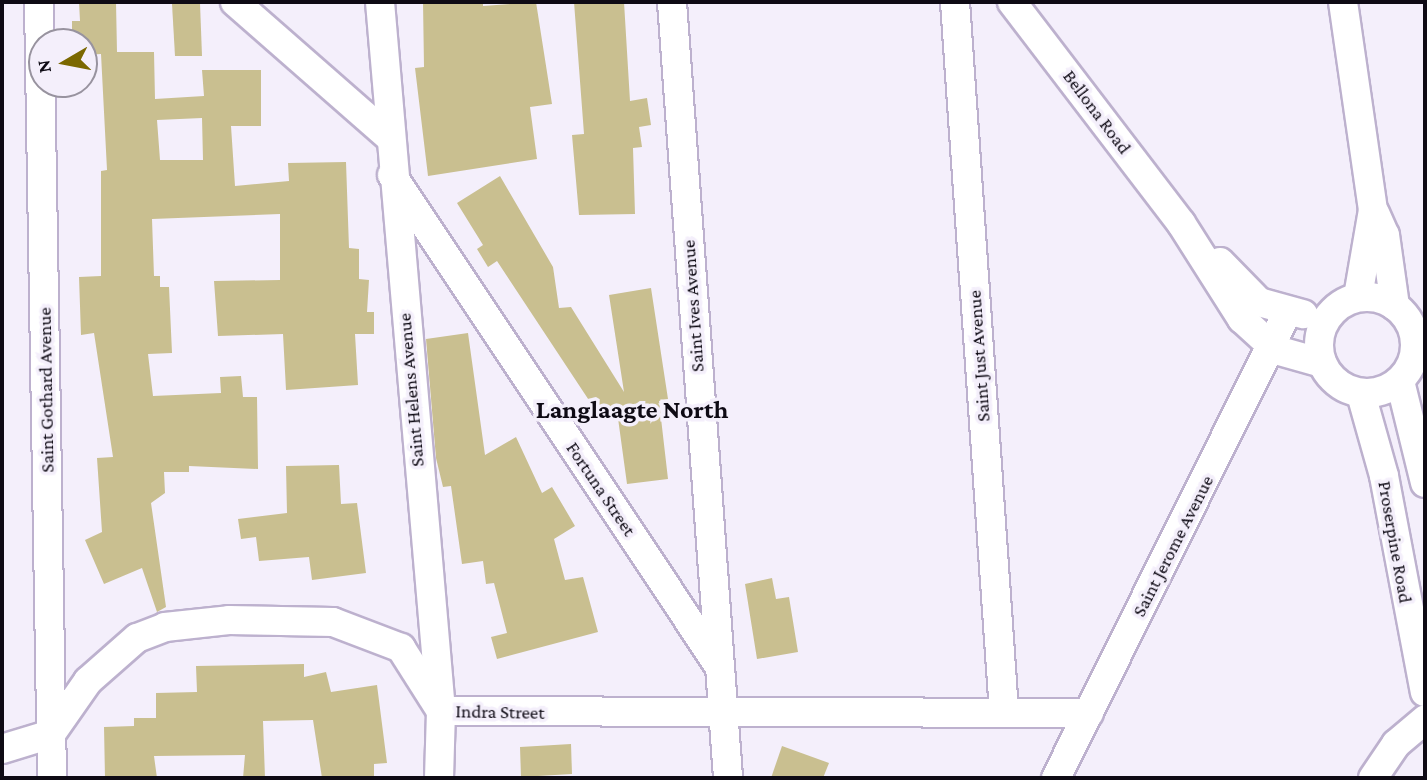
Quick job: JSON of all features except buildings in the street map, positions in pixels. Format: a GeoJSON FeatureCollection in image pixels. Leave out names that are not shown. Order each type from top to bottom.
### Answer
{"type":"FeatureCollection","features":[{"type":"Feature","properties":{"kind":"street","name":"Saint Gothard Avenue"},"geometry":{"type":"LineString","coordinates":[[39,2],[52,778]]}},
{"type":"Feature","properties":{"kind":"street"},"geometry":{"type":"LineString","coordinates":[[235,2],[388,136]]}},
{"type":"Feature","properties":{"kind":"street","name":"Saint Helens Avenue"},"geometry":{"type":"LineString","coordinates":[[380,2],[391,173],[441,711],[439,778]]}},
{"type":"Feature","properties":{"kind":"street","name":"Saint Ives Avenue"},"geometry":{"type":"LineString","coordinates":[[672,2],[728,778]]}},
{"type":"Feature","properties":{"kind":"street","name":"Saint Just Avenue"},"geometry":{"type":"LineString","coordinates":[[955,2],[1004,711]]}},
{"type":"Feature","properties":{"kind":"street","name":"Bellona Road"},"geometry":{"type":"LineString","coordinates":[[1012,2],[1181,223],[1246,291],[1287,313]]}},
{"type":"Feature","properties":{"kind":"street","name":"Proserpine Road"},"geometry":{"type":"LineString","coordinates":[[1343,2],[1373,210],[1385,235],[1414,338],[1411,371],[1425,483]]}},
{"type":"Feature","properties":{"kind":"street","name":"Fortuna Street"},"geometry":{"type":"LineString","coordinates":[[391,173],[718,665]]}},
{"type":"Feature","properties":{"kind":"street","name":"Proserpine Road"},"geometry":{"type":"LineString","coordinates":[[1358,298],[1373,210]]}},
{"type":"Feature","properties":{"kind":"street","name":"Bellona Road"},"geometry":{"type":"LineString","coordinates":[[1181,223],[1226,298],[1274,348]]}},
{"type":"Feature","properties":{"kind":"street"},"geometry":{"type":"LineString","coordinates":[[1287,313],[1331,312],[1358,298],[1408,311]]}},
{"type":"Feature","properties":{"kind":"street"},"geometry":{"type":"LineString","coordinates":[[1331,312],[1318,345],[1322,363],[1337,384],[1361,394],[1411,371]]}},
{"type":"Feature","properties":{"kind":"street","name":"Saint Jerome Avenue"},"geometry":{"type":"LineString","coordinates":[[1056,778],[1274,348],[1287,313]]}},
{"type":"Feature","properties":{"kind":"street"},"geometry":{"type":"LineString","coordinates":[[1274,348],[1322,363]]}},
{"type":"Feature","properties":{"kind":"street","name":"Proserpine Road"},"geometry":{"type":"LineString","coordinates":[[1361,394],[1384,476],[1425,692]]}},
{"type":"Feature","properties":{"kind":"street","name":"Indra Street"},"geometry":{"type":"LineString","coordinates":[[51,734],[88,681],[137,638],[164,627],[229,620],[333,622],[401,648],[441,711],[1089,713]]}},
{"type":"Feature","properties":{"kind":"street"},"geometry":{"type":"LineString","coordinates":[[1373,778],[1396,744],[1425,720]]}},
{"type":"Feature","properties":{"kind":"street"},"geometry":{"type":"LineString","coordinates":[[2,749],[51,734]]}},
{"type":"Feature","properties":{"kind":"district","name":"Langlaagte North"},"geometry":{"type":"Point","coordinates":[632,410]}}]}
